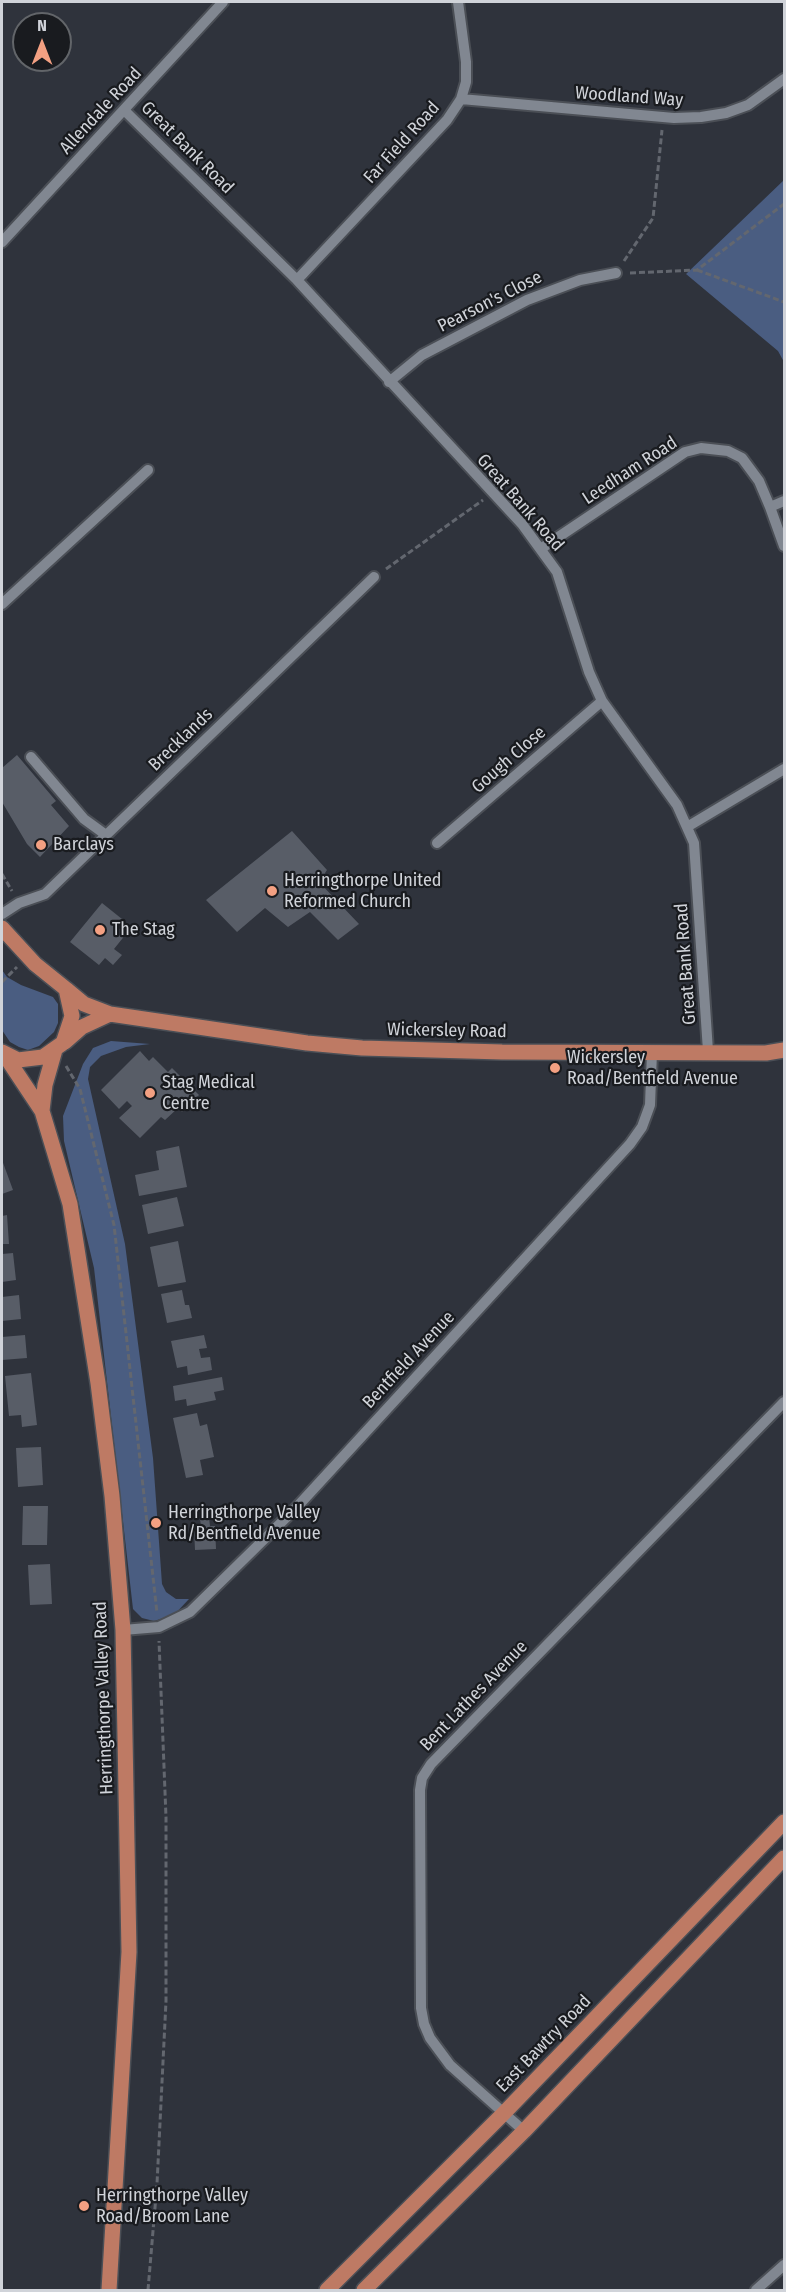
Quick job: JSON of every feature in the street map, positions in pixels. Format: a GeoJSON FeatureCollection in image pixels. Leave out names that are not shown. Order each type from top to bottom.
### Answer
{"type":"FeatureCollection","features":[{"type":"Feature","properties":{"kind":"main road","name":"Wickersley Road"},"geometry":{"type":"LineString","coordinates":[[2,928],[27,957],[84,1004],[110,1014],[308,1043],[362,1048],[766,1053],[784,1050]]}},
{"type":"Feature","properties":{"kind":"main road","name":"Herringthorpe Valley Road"},"geometry":{"type":"LineString","coordinates":[[42,1112],[45,1085],[72,1016],[66,989]]}},
{"type":"Feature","properties":{"kind":"main road"},"geometry":{"type":"LineString","coordinates":[[3,1053],[18,1059],[43,1057],[82,1027],[110,1014]]}},
{"type":"Feature","properties":{"kind":"main road","name":"Herringthorpe Valley Road"},"geometry":{"type":"LineString","coordinates":[[3,1053],[42,1112],[70,1204],[81,1266],[112,1496],[123,1630],[129,1952],[109,2290]]}},
{"type":"Feature","properties":{"kind":"main road","name":"East Bawtry Road"},"geometry":{"type":"LineString","coordinates":[[327,2290],[504,2113],[784,1822]]}},
{"type":"Feature","properties":{"kind":"main road"},"geometry":{"type":"LineString","coordinates":[[364,2290],[524,2131],[784,1858]]}},
{"type":"Feature","properties":{"kind":"street","name":"Allendale Road"},"geometry":{"type":"LineString","coordinates":[[2,242],[223,2]]}},
{"type":"Feature","properties":{"kind":"street","name":"Far Field Road"},"geometry":{"type":"LineString","coordinates":[[297,280],[447,120],[462,99],[466,82],[466,62],[458,2]]}},
{"type":"Feature","properties":{"kind":"street","name":"Woodland Way"},"geometry":{"type":"LineString","coordinates":[[462,99],[663,117],[701,117],[726,113],[748,105],[784,79]]}},
{"type":"Feature","properties":{"kind":"street","name":"Great Bank Road"},"geometry":{"type":"LineString","coordinates":[[125,111],[297,280],[542,548],[566,593],[589,672],[602,702],[677,805],[687,827],[697,862],[708,1051]]}},
{"type":"Feature","properties":{"kind":"street","name":"Pearson's Close"},"geometry":{"type":"LineString","coordinates":[[389,382],[422,355],[526,300],[580,280],[616,273]]}},
{"type":"Feature","properties":{"kind":"street","name":"Leedham Road"},"geometry":{"type":"LineString","coordinates":[[542,548],[686,452],[701,448],[728,451],[742,458],[759,481],[784,546]]}},
{"type":"Feature","properties":{"kind":"street"},"geometry":{"type":"LineString","coordinates":[[2,604],[148,470]]}},
{"type":"Feature","properties":{"kind":"street"},"geometry":{"type":"LineString","coordinates":[[770,507],[784,501]]}},
{"type":"Feature","properties":{"kind":"street","name":"Brecklands"},"geometry":{"type":"LineString","coordinates":[[2,914],[19,903],[45,894],[374,577]]}},
{"type":"Feature","properties":{"kind":"street","name":"Gough Close"},"geometry":{"type":"LineString","coordinates":[[437,843],[602,702]]}},
{"type":"Feature","properties":{"kind":"street"},"geometry":{"type":"LineString","coordinates":[[31,757],[84,819],[106,835]]}},
{"type":"Feature","properties":{"kind":"street"},"geometry":{"type":"LineString","coordinates":[[687,827],[784,769]]}},
{"type":"Feature","properties":{"kind":"street","name":"Bentfield Avenue"},"geometry":{"type":"LineString","coordinates":[[123,1630],[159,1627],[190,1612],[296,1508],[630,1144],[642,1127],[650,1105],[652,1052]]}},
{"type":"Feature","properties":{"kind":"street","name":"Bent Lathes Avenue"},"geometry":{"type":"LineString","coordinates":[[524,2131],[444,2058],[430,2038],[424,2024],[421,2008],[420,1801],[422,1778],[431,1764],[784,1402]]}},
{"type":"Feature","properties":{"kind":"street"},"geometry":{"type":"LineString","coordinates":[[756,2290],[784,2265]]}},
{"type":"Feature","properties":{"kind":"path"},"geometry":{"type":"LineString","coordinates":[[616,273],[653,218],[663,117]]}},
{"type":"Feature","properties":{"kind":"path"},"geometry":{"type":"LineString","coordinates":[[697,270],[784,204]]}},
{"type":"Feature","properties":{"kind":"path"},"geometry":{"type":"LineString","coordinates":[[616,273],[697,270],[784,302]]}},
{"type":"Feature","properties":{"kind":"path"},"geometry":{"type":"LineString","coordinates":[[374,577],[493,494]]}},
{"type":"Feature","properties":{"kind":"path"},"geometry":{"type":"LineString","coordinates":[[2,874],[19,903]]}},
{"type":"Feature","properties":{"kind":"path"},"geometry":{"type":"LineString","coordinates":[[2,982],[27,957]]}},
{"type":"Feature","properties":{"kind":"path"},"geometry":{"type":"LineString","coordinates":[[59,1046],[80,1089],[114,1225],[159,1627],[166,1817],[166,2001],[157,2184],[148,2290]]}},
{"type":"Feature","properties":{"kind":"shaded area"},"geometry":{"type":"Polygon","coordinates":[[[784,180],[784,362],[778,351],[686,274],[784,180]]]}},
{"type":"Feature","properties":{"kind":"shaded area"},"geometry":{"type":"Polygon","coordinates":[[[2,970],[7,977],[21,985],[53,997],[58,1004],[58,1023],[54,1032],[39,1046],[28,1050],[19,1047],[10,1042],[2,1030],[2,970]]]}},
{"type":"Feature","properties":{"kind":"shaded area"},"geometry":{"type":"Polygon","coordinates":[[[111,1041],[150,1044],[126,1047],[101,1056],[90,1067],[88,1079],[125,1244],[153,1458],[162,1584],[166,1592],[176,1599],[189,1599],[174,1615],[154,1621],[142,1618],[133,1609],[94,1268],[64,1141],[63,1116],[83,1064],[93,1048],[111,1041]]]}},
{"type":"Feature","properties":{"kind":"building"},"geometry":{"type":"Polygon","coordinates":[[[17,755],[56,801],[51,805],[69,826],[40,857],[27,844],[2,802],[2,768],[17,755]]]}},
{"type":"Feature","properties":{"kind":"building","name":"Herringthorpe United Reformed Church"},"geometry":{"type":"Polygon","coordinates":[[[292,831],[327,870],[319,882],[359,924],[338,940],[310,912],[288,927],[265,908],[237,932],[206,900],[292,831]]]}},
{"type":"Feature","properties":{"kind":"building","name":"The Stag"},"geometry":{"type":"Polygon","coordinates":[[[102,903],[122,919],[116,926],[126,934],[114,949],[122,955],[113,965],[105,958],[99,965],[70,942],[102,903]]]}},
{"type":"Feature","properties":{"kind":"building","name":"Stag Medical Centre"},"geometry":{"type":"Polygon","coordinates":[[[140,1051],[149,1061],[153,1057],[168,1072],[172,1068],[199,1095],[182,1112],[178,1108],[165,1120],[161,1117],[140,1138],[119,1118],[132,1106],[127,1101],[119,1109],[101,1090],[140,1051]]]}},
{"type":"Feature","properties":{"kind":"building"},"geometry":{"type":"Polygon","coordinates":[[[179,1146],[187,1187],[139,1196],[135,1175],[159,1170],[156,1151],[179,1146]]]}},
{"type":"Feature","properties":{"kind":"building"},"geometry":{"type":"Polygon","coordinates":[[[2,1160],[13,1190],[2,1194],[2,1160]]]}},
{"type":"Feature","properties":{"kind":"building"},"geometry":{"type":"Polygon","coordinates":[[[177,1197],[184,1226],[148,1234],[142,1205],[177,1197]]]}},
{"type":"Feature","properties":{"kind":"building"},"geometry":{"type":"Polygon","coordinates":[[[7,1215],[9,1244],[2,1244],[2,1216],[7,1215]]]}},
{"type":"Feature","properties":{"kind":"building"},"geometry":{"type":"Polygon","coordinates":[[[178,1241],[186,1282],[158,1287],[150,1247],[178,1241]]]}},
{"type":"Feature","properties":{"kind":"building"},"geometry":{"type":"Polygon","coordinates":[[[13,1253],[16,1280],[2,1282],[2,1254],[13,1253]]]}},
{"type":"Feature","properties":{"kind":"building"},"geometry":{"type":"Polygon","coordinates":[[[182,1290],[185,1305],[189,1305],[192,1318],[167,1323],[161,1294],[182,1290]]]}},
{"type":"Feature","properties":{"kind":"building"},"geometry":{"type":"Polygon","coordinates":[[[19,1295],[21,1319],[2,1321],[2,1297],[19,1295]]]}},
{"type":"Feature","properties":{"kind":"building"},"geometry":{"type":"Polygon","coordinates":[[[25,1335],[27,1358],[2,1360],[2,1337],[25,1335]]]}},
{"type":"Feature","properties":{"kind":"building"},"geometry":{"type":"Polygon","coordinates":[[[204,1335],[207,1348],[199,1349],[201,1358],[210,1357],[212,1370],[188,1375],[187,1366],[177,1368],[171,1341],[204,1335]]]}},
{"type":"Feature","properties":{"kind":"building"},"geometry":{"type":"Polygon","coordinates":[[[31,1373],[37,1425],[22,1427],[21,1415],[9,1416],[5,1376],[31,1373]]]}},
{"type":"Feature","properties":{"kind":"building"},"geometry":{"type":"Polygon","coordinates":[[[222,1377],[224,1390],[214,1392],[216,1400],[187,1406],[186,1399],[175,1401],[173,1386],[222,1377]]]}},
{"type":"Feature","properties":{"kind":"building"},"geometry":{"type":"Polygon","coordinates":[[[197,1413],[200,1426],[207,1424],[214,1457],[200,1460],[203,1475],[186,1478],[173,1418],[197,1413]]]}},
{"type":"Feature","properties":{"kind":"building"},"geometry":{"type":"Polygon","coordinates":[[[41,1447],[43,1485],[18,1487],[16,1448],[41,1447]]]}},
{"type":"Feature","properties":{"kind":"building"},"geometry":{"type":"Polygon","coordinates":[[[23,1506],[48,1506],[47,1545],[22,1545],[23,1506]]]}},
{"type":"Feature","properties":{"kind":"building"},"geometry":{"type":"Polygon","coordinates":[[[200,1518],[209,1518],[210,1526],[215,1526],[216,1549],[195,1550],[194,1529],[201,1528],[200,1518]]]}},
{"type":"Feature","properties":{"kind":"building"},"geometry":{"type":"Polygon","coordinates":[[[50,1564],[52,1604],[30,1605],[28,1565],[50,1564]]]}},
{"type":"Feature","properties":{"kind":"place","name":"Barclays"},"geometry":{"type":"Point","coordinates":[41,845]}},
{"type":"Feature","properties":{"kind":"place","name":"Herringthorpe United Reformed Church"},"geometry":{"type":"Point","coordinates":[272,891]}},
{"type":"Feature","properties":{"kind":"place","name":"The Stag"},"geometry":{"type":"Point","coordinates":[100,930]}},
{"type":"Feature","properties":{"kind":"place","name":"Wickersley Road/Bentfield Avenue"},"geometry":{"type":"Point","coordinates":[555,1068]}},
{"type":"Feature","properties":{"kind":"place","name":"Stag Medical Centre"},"geometry":{"type":"Point","coordinates":[150,1093]}},
{"type":"Feature","properties":{"kind":"place","name":"Herringthorpe Valley Rd/Bentfield Avenue"},"geometry":{"type":"Point","coordinates":[156,1523]}},
{"type":"Feature","properties":{"kind":"place","name":"Herringthorpe Valley Road/Broom Lane"},"geometry":{"type":"Point","coordinates":[84,2206]}}]}
